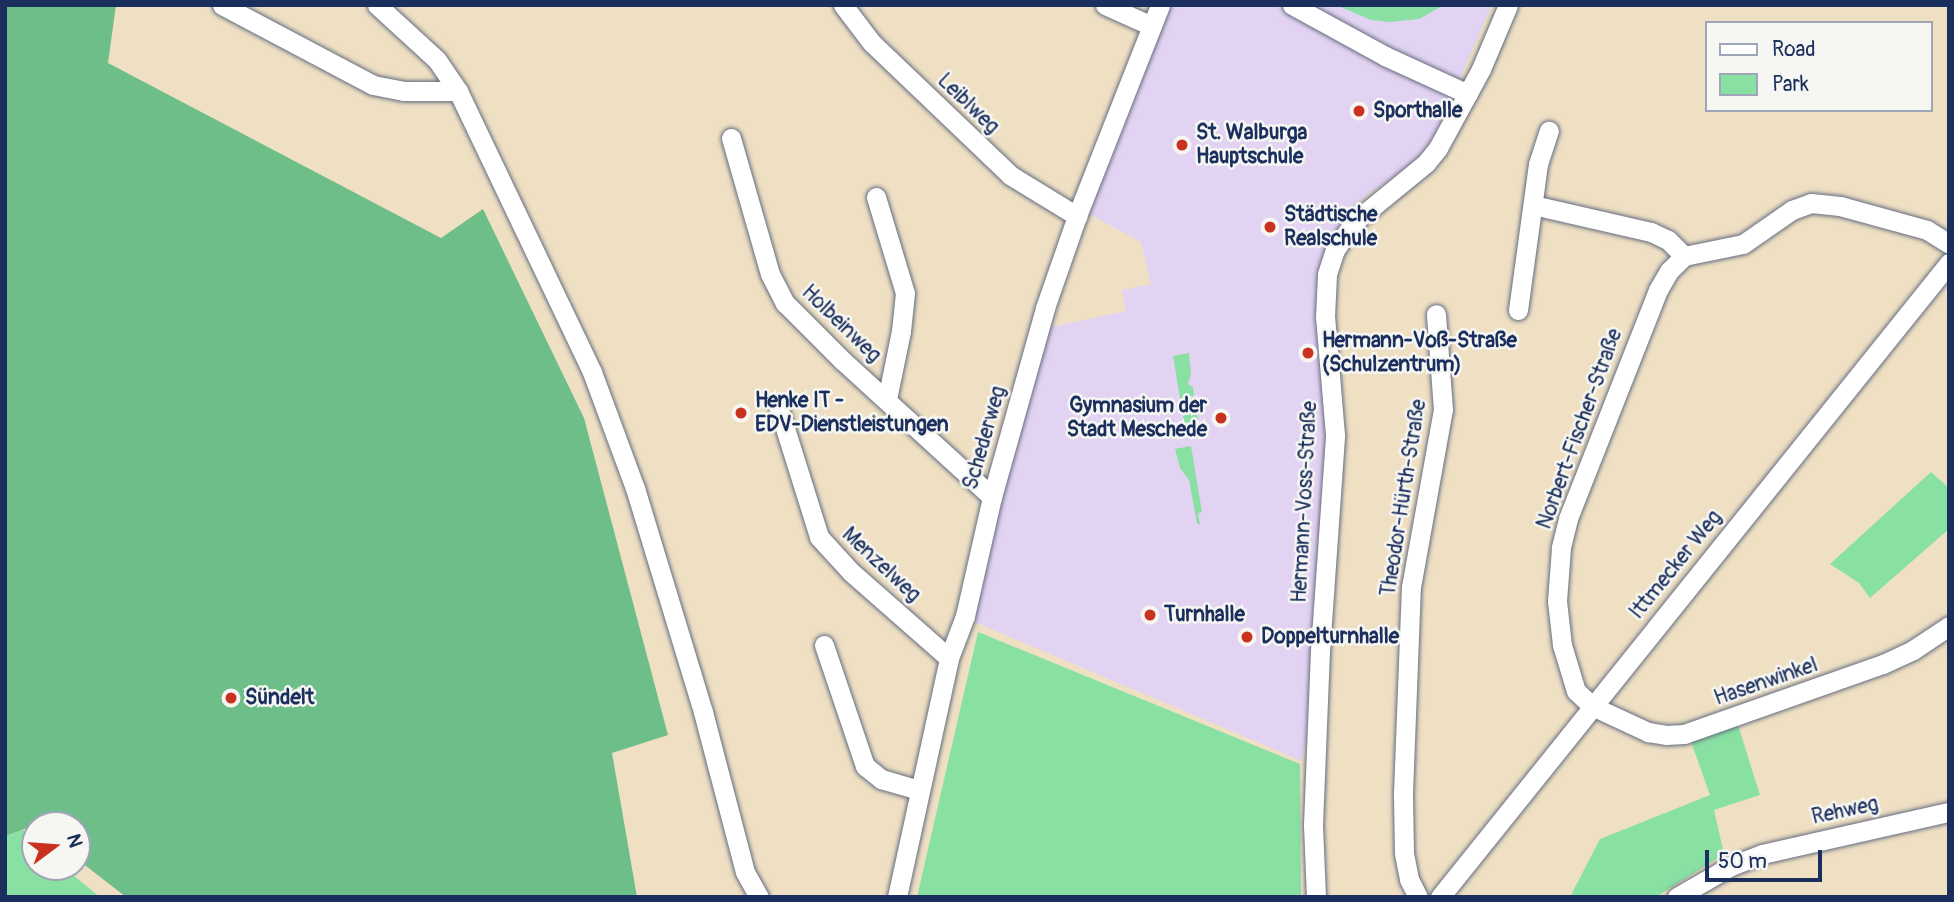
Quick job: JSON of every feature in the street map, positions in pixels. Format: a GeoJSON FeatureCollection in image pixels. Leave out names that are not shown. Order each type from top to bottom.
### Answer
{"type":"FeatureCollection","features":[{"type":"Feature","properties":{"kind":"street"},"geometry":{"type":"LineString","coordinates":[[222,5],[373,85],[403,91],[458,91]]}},
{"type":"Feature","properties":{"kind":"street"},"geometry":{"type":"LineString","coordinates":[[377,5],[431,53],[458,91],[586,359],[620,442],[683,641],[745,872],[759,897]]}},
{"type":"Feature","properties":{"kind":"street","name":"Leiblweg"},"geometry":{"type":"LineString","coordinates":[[843,5],[872,43],[1010,175],[1077,216]]}},
{"type":"Feature","properties":{"kind":"street"},"geometry":{"type":"LineString","coordinates":[[1105,5],[1152,26]]}},
{"type":"Feature","properties":{"kind":"street","name":"Schederweg"},"geometry":{"type":"LineString","coordinates":[[897,897],[949,659],[965,616],[992,496],[1045,308],[1077,216],[1160,5]]}},
{"type":"Feature","properties":{"kind":"street"},"geometry":{"type":"LineString","coordinates":[[1292,5],[1385,56],[1468,94]]}},
{"type":"Feature","properties":{"kind":"street","name":"Hermann-Voss-Straße"},"geometry":{"type":"LineString","coordinates":[[1316,897],[1313,825],[1320,651],[1335,435],[1324,302],[1330,261],[1342,237],[1359,215],[1431,157],[1468,94],[1508,5]]}},
{"type":"Feature","properties":{"kind":"street"},"geometry":{"type":"LineString","coordinates":[[1518,310],[1538,164],[1549,131]]}},
{"type":"Feature","properties":{"kind":"street","name":"Holbeinweg"},"geometry":{"type":"LineString","coordinates":[[731,138],[770,274],[780,295],[791,310],[833,352],[992,496]]}},
{"type":"Feature","properties":{"kind":"street"},"geometry":{"type":"LineString","coordinates":[[876,197],[905,293],[901,331],[887,399]]}},
{"type":"Feature","properties":{"kind":"street"},"geometry":{"type":"LineString","coordinates":[[1533,205],[1651,232],[1668,240],[1684,256],[1743,244],[1792,210],[1811,203],[1832,204],[1927,230],[1949,244]]}},
{"type":"Feature","properties":{"kind":"street","name":"Norbert-Fischer-Straße"},"geometry":{"type":"LineString","coordinates":[[1592,706],[1582,698],[1571,681],[1562,645],[1557,601],[1561,548],[1578,490],[1646,317],[1669,271],[1684,256]]}},
{"type":"Feature","properties":{"kind":"street","name":"Ittmecker Weg"},"geometry":{"type":"LineString","coordinates":[[1440,897],[1949,263]]}},
{"type":"Feature","properties":{"kind":"street","name":"Theodor-Hürth-Straße"},"geometry":{"type":"LineString","coordinates":[[1418,897],[1409,879],[1404,853],[1403,793],[1411,587],[1443,410],[1436,314]]}},
{"type":"Feature","properties":{"kind":"street","name":"Menzelweg"},"geometry":{"type":"LineString","coordinates":[[779,409],[786,452],[813,522],[829,551],[949,659]]}},
{"type":"Feature","properties":{"kind":"street","name":"Hasenwinkel"},"geometry":{"type":"LineString","coordinates":[[1592,706],[1648,732],[1684,734],[1883,664],[1913,650],[1949,626]]}},
{"type":"Feature","properties":{"kind":"street"},"geometry":{"type":"LineString","coordinates":[[824,645],[865,766],[876,777],[919,790]]}},
{"type":"Feature","properties":{"kind":"street","name":"Rehweg"},"geometry":{"type":"LineString","coordinates":[[1677,897],[1731,866],[1762,854],[1949,812]]}},
{"type":"Feature","properties":{"kind":"shaded area"},"geometry":{"type":"Polygon","coordinates":[[[1170,5],[1492,5],[1438,129],[1412,163],[1358,202],[1341,222],[1321,260],[1317,302],[1328,426],[1309,724],[1302,761],[970,620],[1047,328],[1126,311],[1122,290],[1151,284],[1141,242],[1087,213],[1170,5]]]}},
{"type":"Feature","properties":{"kind":"green space"},"geometry":{"type":"Polygon","coordinates":[[[5,5],[116,5],[108,63],[441,238],[483,209],[584,418],[668,735],[612,753],[637,897],[126,897],[91,870],[91,811],[21,811],[21,830],[5,836],[5,5]]]}},
{"type":"Feature","properties":{"kind":"green space"},"geometry":{"type":"Polygon","coordinates":[[[1336,5],[1444,5],[1419,19],[1390,22],[1371,20],[1336,5]]]}},
{"type":"Feature","properties":{"kind":"green space"},"geometry":{"type":"Polygon","coordinates":[[[1189,353],[1191,374],[1188,384],[1193,387],[1194,394],[1191,399],[1196,407],[1200,433],[1189,434],[1187,422],[1184,422],[1173,356],[1189,353]]]}},
{"type":"Feature","properties":{"kind":"green space"},"geometry":{"type":"Polygon","coordinates":[[[1191,446],[1202,512],[1198,513],[1200,525],[1197,523],[1189,480],[1180,468],[1175,449],[1191,446]]]}},
{"type":"Feature","properties":{"kind":"green space"},"geometry":{"type":"Polygon","coordinates":[[[1931,472],[1949,488],[1949,529],[1870,598],[1859,583],[1830,564],[1931,472]]]}},
{"type":"Feature","properties":{"kind":"green space"},"geometry":{"type":"Polygon","coordinates":[[[978,632],[1300,764],[1301,897],[917,897],[978,632]]]}},
{"type":"Feature","properties":{"kind":"green space"},"geometry":{"type":"Polygon","coordinates":[[[1738,725],[1760,795],[1714,810],[1724,854],[1656,897],[1570,897],[1600,839],[1710,795],[1691,742],[1738,725]]]}},
{"type":"Feature","properties":{"kind":"green space"},"geometry":{"type":"Polygon","coordinates":[[[21,831],[21,881],[80,881],[100,897],[5,897],[5,836],[21,831]]]}},
{"type":"Feature","properties":{"kind":"place","name":"Sporthalle"},"geometry":{"type":"Point","coordinates":[1359,111]}},
{"type":"Feature","properties":{"kind":"place","name":"St. Walburga Hauptschule"},"geometry":{"type":"Point","coordinates":[1182,145]}},
{"type":"Feature","properties":{"kind":"place","name":"Städtische Realschule"},"geometry":{"type":"Point","coordinates":[1270,227]}},
{"type":"Feature","properties":{"kind":"place","name":"Hermann-Voß-Straße (Schulzentrum)"},"geometry":{"type":"Point","coordinates":[1308,353]}},
{"type":"Feature","properties":{"kind":"place","name":"Henke IT - EDV-Dienstleistungen"},"geometry":{"type":"Point","coordinates":[741,413]}},
{"type":"Feature","properties":{"kind":"place","name":"Gymnasium der Stadt Meschede"},"geometry":{"type":"Point","coordinates":[1221,418]}},
{"type":"Feature","properties":{"kind":"place","name":"Turnhalle"},"geometry":{"type":"Point","coordinates":[1150,615]}},
{"type":"Feature","properties":{"kind":"place","name":"Doppelturnhalle"},"geometry":{"type":"Point","coordinates":[1247,637]}},
{"type":"Feature","properties":{"kind":"place","name":"Sündelt"},"geometry":{"type":"Point","coordinates":[231,698]}}]}
